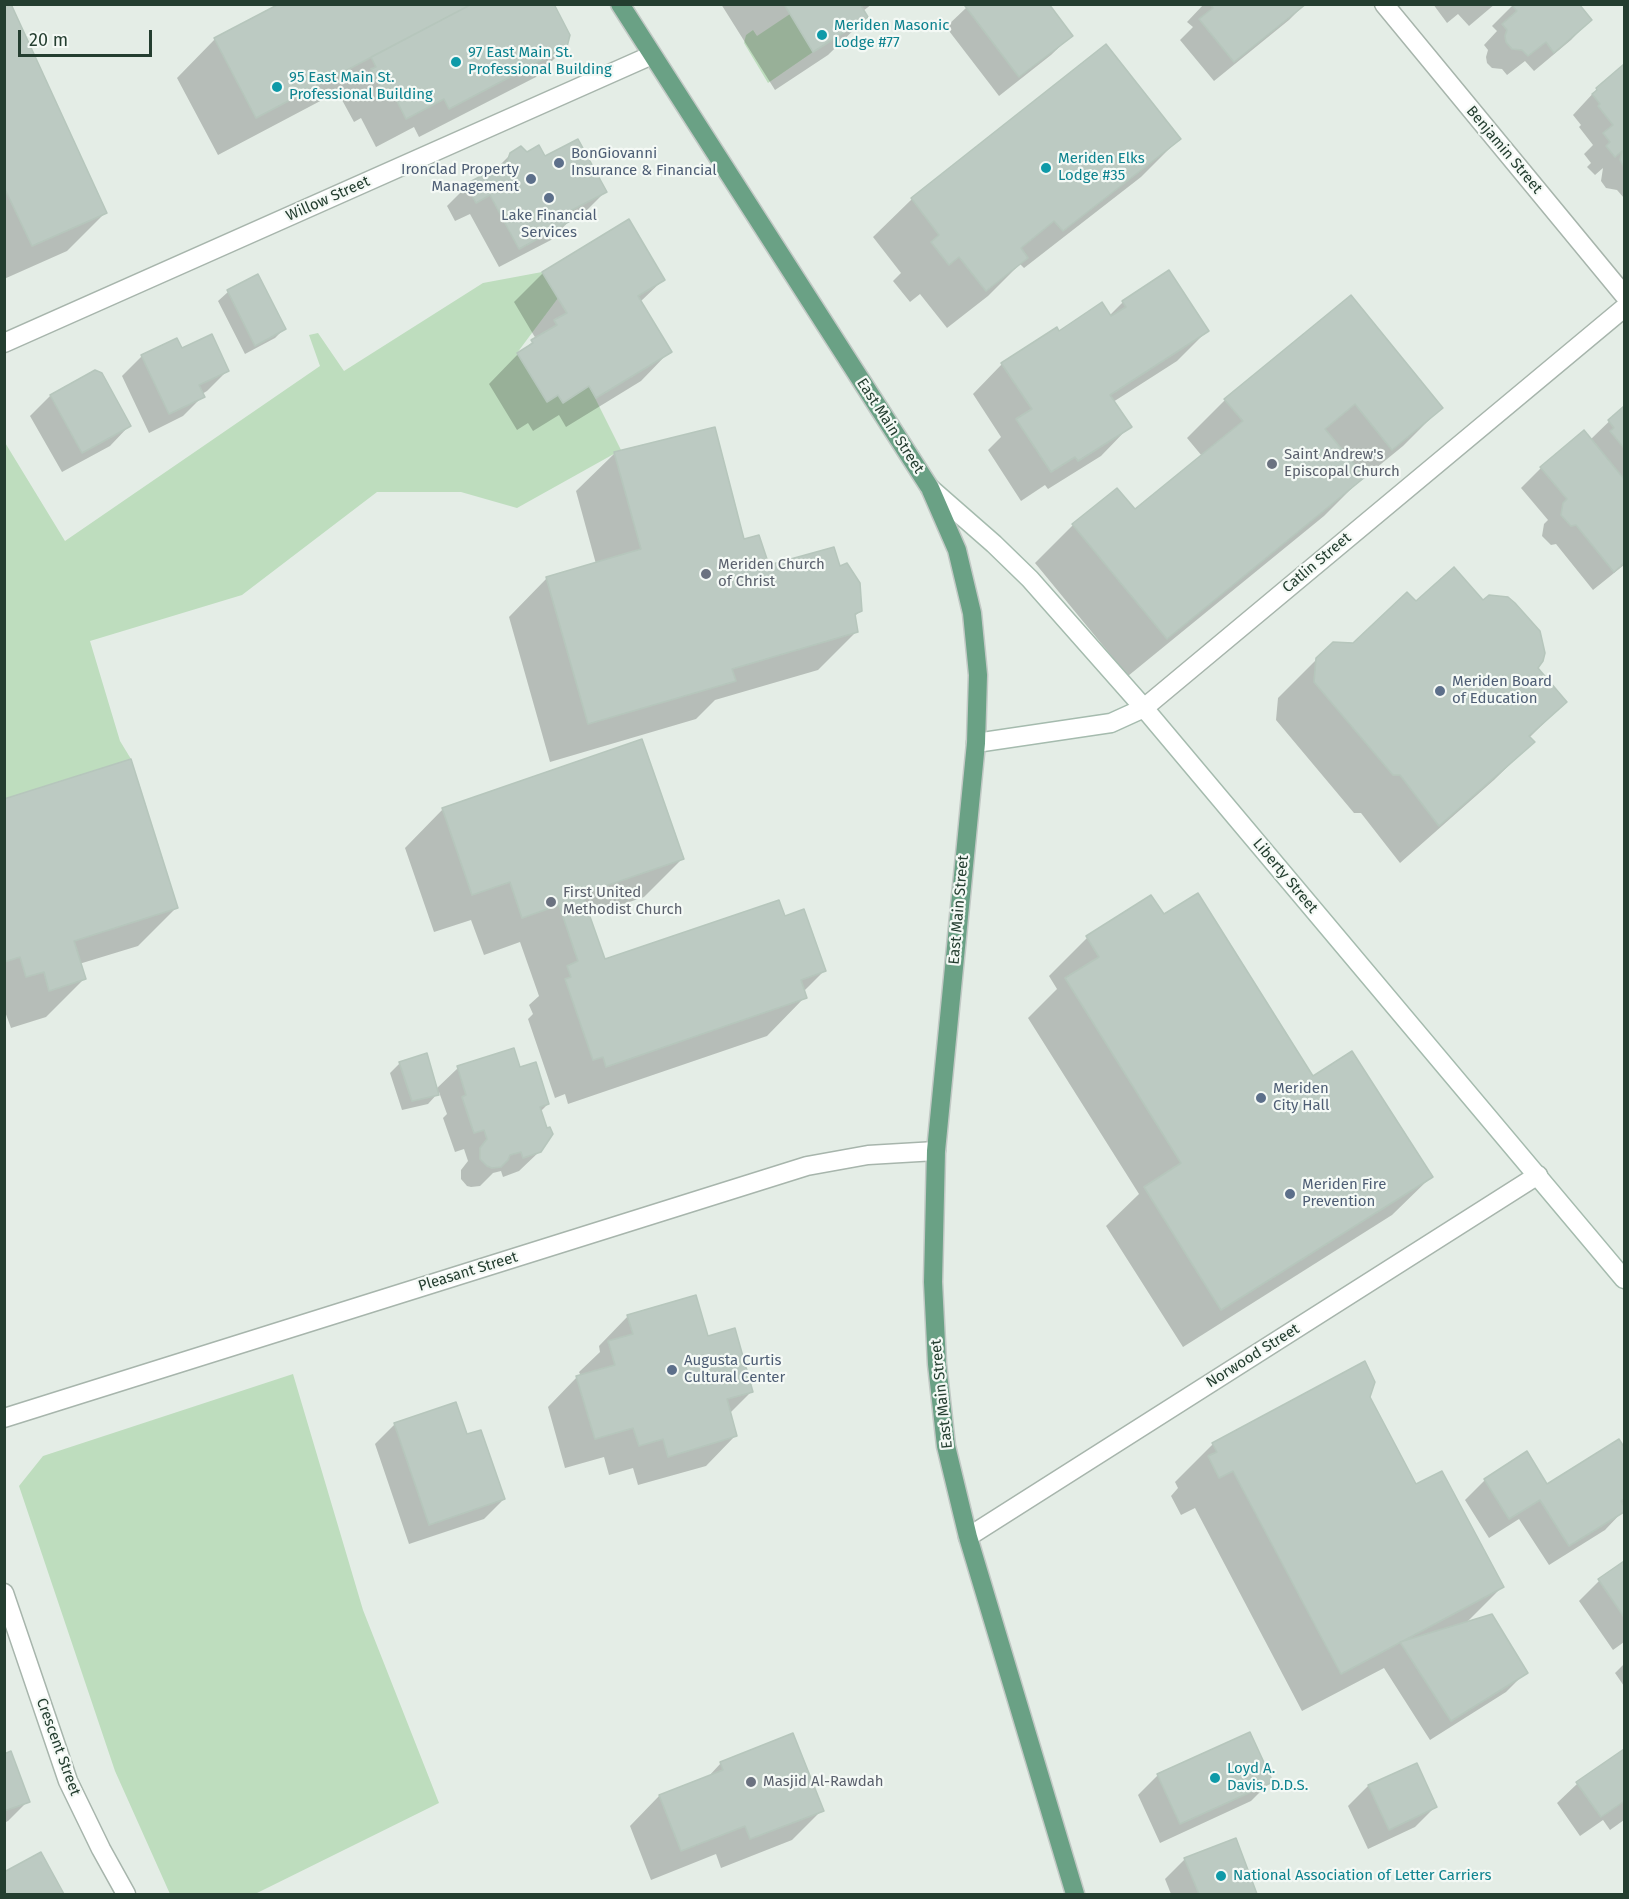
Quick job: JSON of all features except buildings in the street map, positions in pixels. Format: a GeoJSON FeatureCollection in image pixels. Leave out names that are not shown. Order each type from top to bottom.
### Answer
{"type":"FeatureCollection","features":[{"type":"Feature","properties":{"kind":"main road","name":"East Main Street"},"geometry":{"type":"LineString","coordinates":[[620,4],[930,488],[957,550],[972,613],[978,675],[976,743],[936,1151],[933,1282],[937,1364],[946,1446],[968,1537],[1075,1894]]}},
{"type":"Feature","properties":{"kind":"street","name":"Benjamin Street"},"geometry":{"type":"LineString","coordinates":[[1384,4],[1624,295]]}},
{"type":"Feature","properties":{"kind":"street","name":"Willow Street"},"geometry":{"type":"LineString","coordinates":[[4,343],[652,55]]}},
{"type":"Feature","properties":{"kind":"street","name":"Catlin Street"},"geometry":{"type":"LineString","coordinates":[[976,743],[1111,723],[1144,708],[1624,308]]}},
{"type":"Feature","properties":{"kind":"street","name":"Liberty Street"},"geometry":{"type":"LineString","coordinates":[[930,488],[1030,579],[1144,708],[1624,1279]]}},
{"type":"Feature","properties":{"kind":"street","name":"Pleasant Street"},"geometry":{"type":"LineString","coordinates":[[4,1418],[807,1166],[868,1155],[936,1151]]}},
{"type":"Feature","properties":{"kind":"street","name":"Norwood Street"},"geometry":{"type":"LineString","coordinates":[[968,1537],[1538,1175]]}},
{"type":"Feature","properties":{"kind":"street","name":"Crescent Street"},"geometry":{"type":"LineString","coordinates":[[4,1593],[68,1781],[100,1849],[126,1894]]}},
{"type":"Feature","properties":{"kind":"green space"},"geometry":{"type":"Polygon","coordinates":[[[790,14],[813,52],[768,83],[744,43],[746,35],[753,30],[757,36],[790,14]]]}},
{"type":"Feature","properties":{"kind":"green space"},"geometry":{"type":"Polygon","coordinates":[[[542,272],[558,298],[517,353],[563,402],[589,386],[621,450],[517,508],[461,492],[377,492],[242,595],[90,641],[120,741],[131,759],[5,799],[4,441],[65,541],[320,366],[309,335],[318,333],[344,371],[483,283],[542,272]]]}},
{"type":"Feature","properties":{"kind":"green space"},"geometry":{"type":"Polygon","coordinates":[[[293,1374],[363,1610],[439,1803],[255,1894],[170,1894],[115,1771],[19,1486],[43,1456],[293,1374]]]}},
{"type":"Feature","properties":{"kind":"place","name":"Meriden Masonic Lodge #77"},"geometry":{"type":"Point","coordinates":[822,35]}},
{"type":"Feature","properties":{"kind":"place","name":"97 East Main St. Professional Building"},"geometry":{"type":"Point","coordinates":[456,62]}},
{"type":"Feature","properties":{"kind":"place","name":"95 East Main St. Professional Building"},"geometry":{"type":"Point","coordinates":[277,87]}},
{"type":"Feature","properties":{"kind":"place","name":"BonGiovanni Insurance & Financial"},"geometry":{"type":"Point","coordinates":[559,163]}},
{"type":"Feature","properties":{"kind":"place","name":"Meriden Elks Lodge #35"},"geometry":{"type":"Point","coordinates":[1046,168]}},
{"type":"Feature","properties":{"kind":"place","name":"Ironclad Property Management"},"geometry":{"type":"Point","coordinates":[531,179]}},
{"type":"Feature","properties":{"kind":"place","name":"Lake Financial Services"},"geometry":{"type":"Point","coordinates":[549,198]}},
{"type":"Feature","properties":{"kind":"place","name":"Saint Andrew's Episcopal Church"},"geometry":{"type":"Point","coordinates":[1272,464]}},
{"type":"Feature","properties":{"kind":"place","name":"Meriden Church of Christ"},"geometry":{"type":"Point","coordinates":[706,574]}},
{"type":"Feature","properties":{"kind":"place","name":"Meriden Board of Education"},"geometry":{"type":"Point","coordinates":[1440,691]}},
{"type":"Feature","properties":{"kind":"place","name":"First United Methodist Church"},"geometry":{"type":"Point","coordinates":[551,902]}},
{"type":"Feature","properties":{"kind":"place","name":"Meriden City Hall"},"geometry":{"type":"Point","coordinates":[1261,1098]}},
{"type":"Feature","properties":{"kind":"place","name":"Meriden Fire Prevention"},"geometry":{"type":"Point","coordinates":[1290,1194]}},
{"type":"Feature","properties":{"kind":"place","name":"Augusta Curtis Cultural Center"},"geometry":{"type":"Point","coordinates":[672,1370]}},
{"type":"Feature","properties":{"kind":"place","name":"Loyd A. Davis, D.D.S."},"geometry":{"type":"Point","coordinates":[1215,1778]}},
{"type":"Feature","properties":{"kind":"place","name":"Masjid Al-Rawdah"},"geometry":{"type":"Point","coordinates":[751,1782]}},
{"type":"Feature","properties":{"kind":"place","name":"National Association of Letter Carriers"},"geometry":{"type":"Point","coordinates":[1221,1876]}}]}
